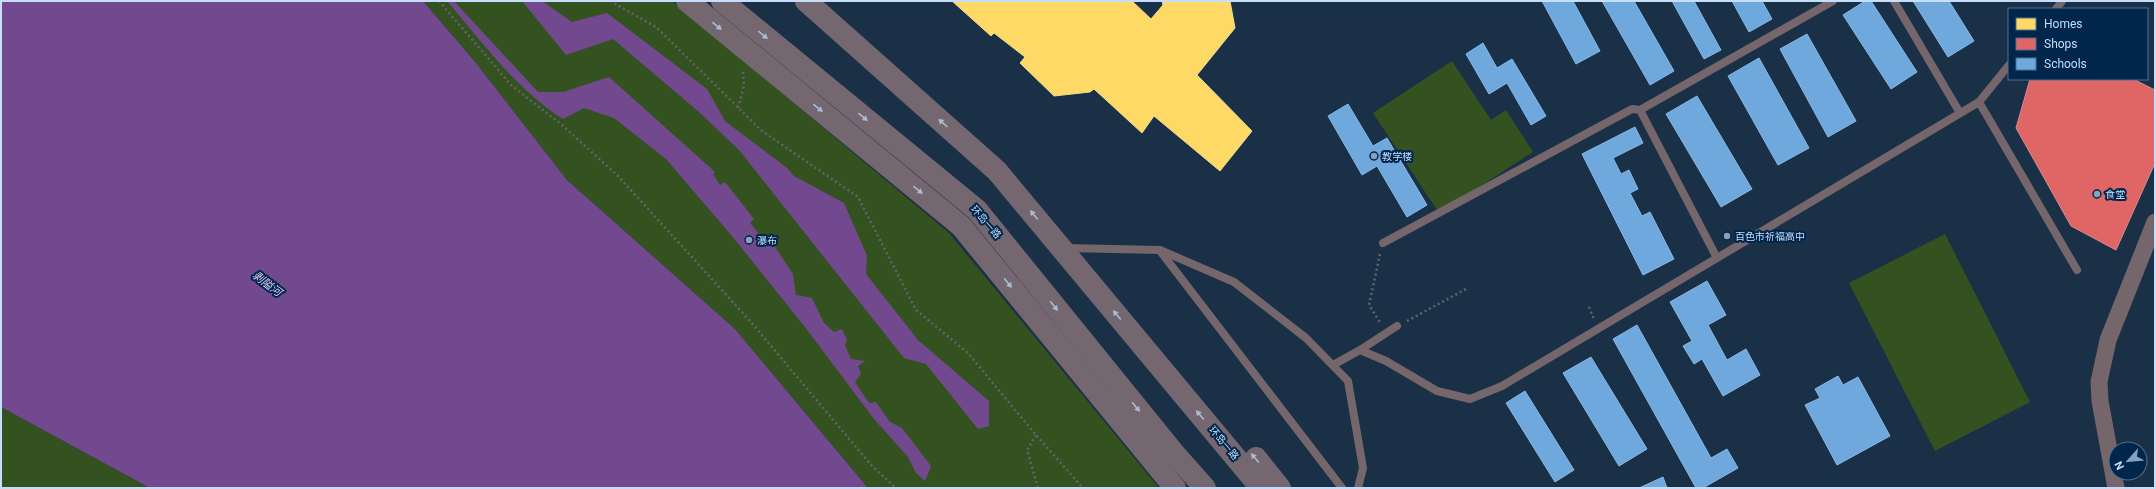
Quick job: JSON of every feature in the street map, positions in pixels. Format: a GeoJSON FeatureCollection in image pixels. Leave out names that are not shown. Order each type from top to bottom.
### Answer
{"type":"FeatureCollection","features":[{"type":"Feature","properties":{"kind":"street"},"geometry":{"type":"LineString","coordinates":[[687,1],[961,226],[1175,488]]}},
{"type":"Feature","properties":{"kind":"street","name":"环岛一路"},"geometry":{"type":"LineString","coordinates":[[722,1],[977,210],[1168,446],[1205,488]]}},
{"type":"Feature","properties":{"kind":"street","name":"环岛一路"},"geometry":{"type":"LineString","coordinates":[[806,1],[997,172],[1071,248],[1261,488]]}},
{"type":"Feature","properties":{"kind":"street"},"geometry":{"type":"LineString","coordinates":[[830,1],[1008,161],[1071,248],[1280,488]]}},
{"type":"Feature","properties":{"kind":"street"},"geometry":{"type":"LineString","coordinates":[[2116,488],[2100,401],[2099,382],[2108,340],[2155,222]]}},
{"type":"Feature","properties":{"kind":"lane"},"geometry":{"type":"LineString","coordinates":[[1383,243],[1632,109],[1640,110],[1833,1]]}},
{"type":"Feature","properties":{"kind":"lane"},"geometry":{"type":"LineString","coordinates":[[1894,1],[1960,113]]}},
{"type":"Feature","properties":{"kind":"lane"},"geometry":{"type":"LineString","coordinates":[[1360,350],[1386,361],[1437,391],[1470,399],[1502,386],[1979,102],[2008,66]]}},
{"type":"Feature","properties":{"kind":"lane"},"geometry":{"type":"LineString","coordinates":[[1979,102],[2077,270]]}},
{"type":"Feature","properties":{"kind":"lane"},"geometry":{"type":"LineString","coordinates":[[1640,110],[1717,258]]}},
{"type":"Feature","properties":{"kind":"lane"},"geometry":{"type":"LineString","coordinates":[[1071,248],[1160,250],[1234,282],[1306,338],[1348,381],[1363,468],[1358,488]]}},
{"type":"Feature","properties":{"kind":"lane"},"geometry":{"type":"LineString","coordinates":[[1160,250],[1342,488]]}},
{"type":"Feature","properties":{"kind":"lane"},"geometry":{"type":"LineString","coordinates":[[1333,366],[1397,326]]}},
{"type":"Feature","properties":{"kind":"path"},"geometry":{"type":"LineString","coordinates":[[439,1],[512,86],[561,124],[618,176],[750,320],[872,466],[896,488]]}},
{"type":"Feature","properties":{"kind":"path"},"geometry":{"type":"LineString","coordinates":[[610,1],[656,27],[762,131],[858,198],[916,310],[968,353],[1036,435],[1083,488]]}},
{"type":"Feature","properties":{"kind":"path"},"geometry":{"type":"LineString","coordinates":[[738,108],[744,86],[742,59],[745,48]]}},
{"type":"Feature","properties":{"kind":"path"},"geometry":{"type":"LineString","coordinates":[[1383,243],[1369,305],[1387,332]]}},
{"type":"Feature","properties":{"kind":"path"},"geometry":{"type":"LineString","coordinates":[[1397,326],[1468,288]]}},
{"type":"Feature","properties":{"kind":"path"},"geometry":{"type":"LineString","coordinates":[[1036,435],[1027,450],[1038,488]]}},
{"type":"Feature","properties":{"kind":"green space"},"geometry":{"type":"Polygon","coordinates":[[[423,1],[672,1],[949,233],[1159,488],[868,488],[735,329],[567,180],[476,63],[423,1]]]}},
{"type":"Feature","properties":{"kind":"green space"},"geometry":{"type":"Polygon","coordinates":[[[1452,61],[1491,120],[1506,110],[1533,152],[1439,213],[1373,113],[1452,61]]]}},
{"type":"Feature","properties":{"kind":"green space"},"geometry":{"type":"Polygon","coordinates":[[[1945,234],[2030,402],[1935,451],[1849,283],[1945,234]]]}},
{"type":"Feature","properties":{"kind":"green space"},"geometry":{"type":"Polygon","coordinates":[[[1,407],[150,488],[1,488],[1,407]]]}},
{"type":"Feature","properties":{"kind":"water","name":"剥隘河"},"geometry":{"type":"Polygon","coordinates":[[[1,1],[423,1],[476,63],[567,180],[735,329],[868,488],[150,488],[1,407],[1,1]]]}},
{"type":"Feature","properties":{"kind":"water","name":"瀑布"},"geometry":{"type":"Polygon","coordinates":[[[447,1],[454,1],[538,92],[563,92],[609,77],[715,172],[713,174],[720,185],[725,182],[754,219],[750,223],[765,241],[769,238],[793,274],[796,295],[812,298],[824,323],[834,332],[842,329],[847,340],[845,345],[851,359],[865,361],[858,366],[861,374],[855,382],[869,403],[876,402],[890,422],[902,428],[931,466],[925,481],[916,473],[908,457],[874,419],[805,327],[732,236],[666,159],[614,118],[584,108],[563,119],[546,107],[515,80],[447,1]]]}},
{"type":"Feature","properties":{"kind":"water"},"geometry":{"type":"Polygon","coordinates":[[[522,1],[542,1],[572,22],[607,13],[707,89],[725,121],[787,168],[794,176],[844,203],[867,256],[866,274],[918,340],[989,401],[989,426],[978,429],[926,364],[904,358],[739,150],[699,112],[613,39],[566,55],[522,1]]]}},
{"type":"Feature","properties":{"kind":"building: Homes"},"geometry":{"type":"Polygon","coordinates":[[[952,1],[1132,1],[1151,19],[1163,5],[1162,1],[1230,1],[1235,28],[1197,75],[1252,131],[1220,171],[1154,116],[1142,133],[1094,89],[1090,92],[1054,96],[1020,63],[1025,57],[994,33],[991,36],[952,1]]]}},
{"type":"Feature","properties":{"kind":"building: Shops","name":"食堂"},"geometry":{"type":"Polygon","coordinates":[[[2030,80],[2135,80],[2155,90],[2155,163],[2116,250],[2071,226],[2016,128],[2030,80]]]}},
{"type":"Feature","properties":{"kind":"building: Schools"},"geometry":{"type":"Polygon","coordinates":[[[1542,1],[1573,1],[1600,51],[1576,64],[1542,1]]]}},
{"type":"Feature","properties":{"kind":"building: Schools"},"geometry":{"type":"Polygon","coordinates":[[[1602,1],[1634,1],[1674,71],[1650,85],[1602,1]]]}},
{"type":"Feature","properties":{"kind":"building: Schools"},"geometry":{"type":"Polygon","coordinates":[[[1672,1],[1694,1],[1721,50],[1704,59],[1672,1]]]}},
{"type":"Feature","properties":{"kind":"building: Schools"},"geometry":{"type":"Polygon","coordinates":[[[1732,1],[1762,1],[1772,19],[1749,32],[1732,1]]]}},
{"type":"Feature","properties":{"kind":"building: Schools"},"geometry":{"type":"Polygon","coordinates":[[[1865,1],[1871,1],[1917,72],[1891,89],[1843,15],[1865,1]]]}},
{"type":"Feature","properties":{"kind":"building: Schools"},"geometry":{"type":"Polygon","coordinates":[[[1913,1],[1949,1],[1974,41],[1948,57],[1913,1]]]}},
{"type":"Feature","properties":{"kind":"building: Schools"},"geometry":{"type":"Polygon","coordinates":[[[1807,34],[1856,121],[1828,137],[1780,49],[1807,34]]]}},
{"type":"Feature","properties":{"kind":"building: Schools"},"geometry":{"type":"Polygon","coordinates":[[[1483,43],[1497,68],[1512,59],[1546,116],[1531,125],[1507,83],[1489,94],[1466,54],[1483,43]]]}},
{"type":"Feature","properties":{"kind":"building: Schools"},"geometry":{"type":"Polygon","coordinates":[[[1759,58],[1809,148],[1778,165],[1728,76],[1759,58]]]}},
{"type":"Feature","properties":{"kind":"building: Schools"},"geometry":{"type":"Polygon","coordinates":[[[1697,96],[1752,189],[1721,207],[1666,114],[1697,96]]]}},
{"type":"Feature","properties":{"kind":"building: Schools","name":"教学楼"},"geometry":{"type":"Polygon","coordinates":[[[1348,104],[1373,146],[1387,138],[1427,205],[1407,217],[1377,166],[1362,175],[1328,116],[1348,104]]]}},
{"type":"Feature","properties":{"kind":"building: Schools"},"geometry":{"type":"Polygon","coordinates":[[[1635,127],[1643,143],[1613,158],[1621,174],[1629,170],[1638,189],[1630,193],[1642,216],[1650,212],[1674,259],[1643,275],[1582,154],[1635,127]]]}},
{"type":"Feature","properties":{"kind":"building: Schools"},"geometry":{"type":"Polygon","coordinates":[[[1707,281],[1726,315],[1708,325],[1727,360],[1746,349],[1760,375],[1723,396],[1702,359],[1694,364],[1683,346],[1692,341],[1670,302],[1707,281]]]}},
{"type":"Feature","properties":{"kind":"building: Schools"},"geometry":{"type":"Polygon","coordinates":[[[1637,325],[1711,458],[1727,449],[1738,468],[1703,488],[1696,488],[1613,339],[1637,325]]]}},
{"type":"Feature","properties":{"kind":"building: Schools"},"geometry":{"type":"Polygon","coordinates":[[[1591,357],[1647,449],[1619,466],[1563,373],[1591,357]]]}},
{"type":"Feature","properties":{"kind":"building: Schools"},"geometry":{"type":"Polygon","coordinates":[[[1838,376],[1843,385],[1858,377],[1890,436],[1837,465],[1805,405],[1820,398],[1815,389],[1838,376]]]}},
{"type":"Feature","properties":{"kind":"building: Schools"},"geometry":{"type":"Polygon","coordinates":[[[1525,391],[1574,470],[1555,482],[1506,403],[1525,391]]]}},
{"type":"Feature","properties":{"kind":"building: Schools"},"geometry":{"type":"Polygon","coordinates":[[[1663,477],[1667,488],[1639,488],[1663,477]]]}},
{"type":"Feature","properties":{"kind":"place","name":"教学楼"},"geometry":{"type":"Point","coordinates":[1374,156]}},
{"type":"Feature","properties":{"kind":"place","name":"食堂"},"geometry":{"type":"Point","coordinates":[2097,194]}},
{"type":"Feature","properties":{"kind":"place","name":"百色市祈福高中"},"geometry":{"type":"Point","coordinates":[1727,236]}},
{"type":"Feature","properties":{"kind":"place","name":"瀑布"},"geometry":{"type":"Point","coordinates":[749,240]}}]}
